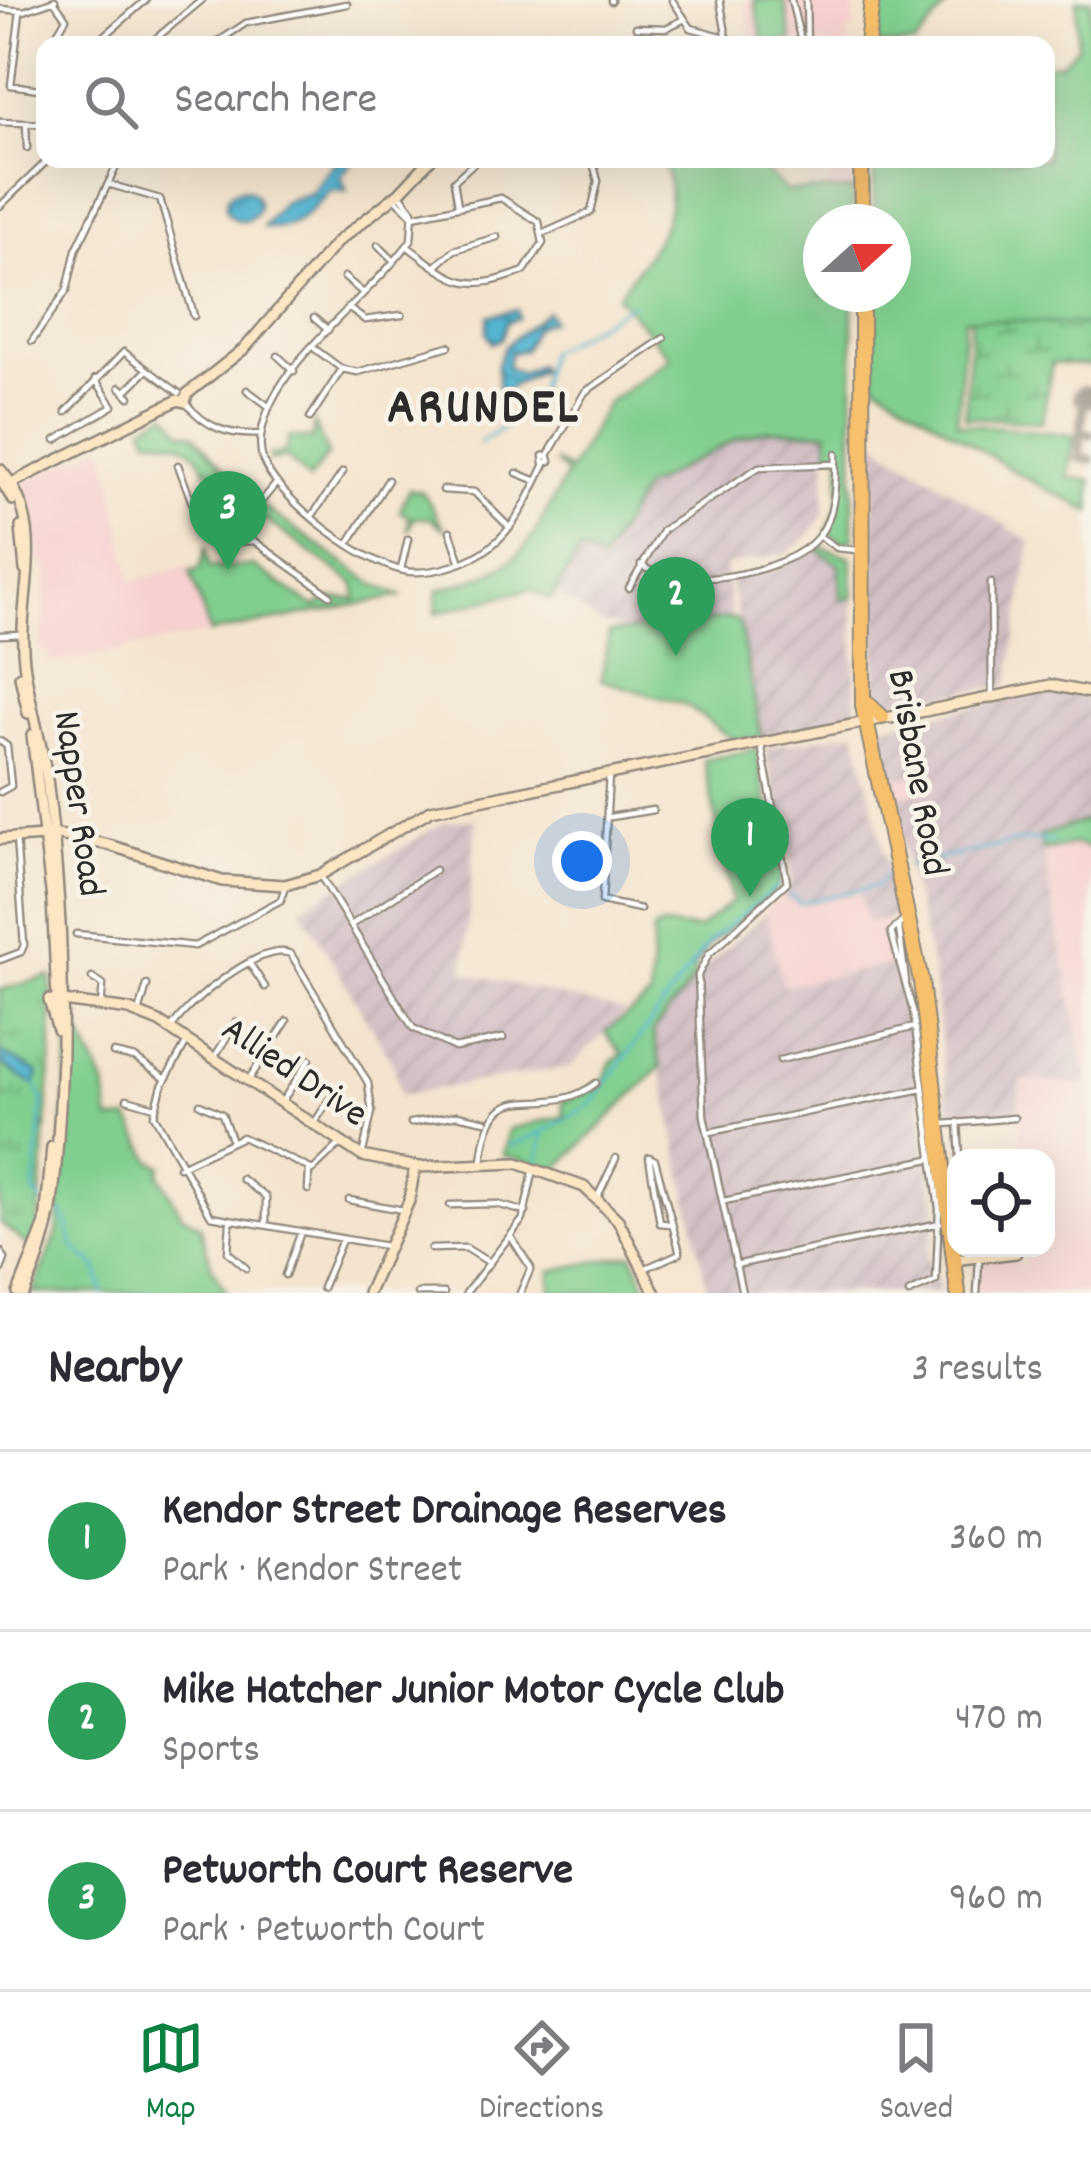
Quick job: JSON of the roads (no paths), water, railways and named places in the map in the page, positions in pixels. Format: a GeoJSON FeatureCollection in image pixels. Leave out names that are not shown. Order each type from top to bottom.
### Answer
{"type":"FeatureCollection","features":[{"type":"Feature","properties":{"kind":"highway"},"geometry":{"type":"LineString","coordinates":[[865,36],[869,0]]}},
{"type":"Feature","properties":{"kind":"highway"},"geometry":{"type":"LineString","coordinates":[[865,168],[865,204]]}},
{"type":"Feature","properties":{"kind":"highway","name":"Brisbane Road"},"geometry":{"type":"LineString","coordinates":[[866,312],[859,550],[870,721],[915,971],[951,1123],[952,1149]]}},
{"type":"Feature","properties":{"kind":"highway","name":"Brisbane Road"},"geometry":{"type":"LineString","coordinates":[[859,550],[870,721],[967,1258],[962,1293]]}},
{"type":"Feature","properties":{"kind":"street"},"geometry":{"type":"LineString","coordinates":[[104,36],[146,0]]}},
{"type":"Feature","properties":{"kind":"street"},"geometry":{"type":"LineString","coordinates":[[158,36],[202,0]]}},
{"type":"Feature","properties":{"kind":"street"},"geometry":{"type":"LineString","coordinates":[[672,0],[684,19],[710,36]]}},
{"type":"Feature","properties":{"kind":"street"},"geometry":{"type":"LineString","coordinates":[[720,0],[727,36]]}},
{"type":"Feature","properties":{"kind":"street"},"geometry":{"type":"LineString","coordinates":[[791,0],[801,36]]}},
{"type":"Feature","properties":{"kind":"street"},"geometry":{"type":"LineString","coordinates":[[804,36],[806,0]]}},
{"type":"Feature","properties":{"kind":"street"},"geometry":{"type":"LineString","coordinates":[[0,9],[20,12],[54,1],[66,18],[55,36]]}},
{"type":"Feature","properties":{"kind":"street"},"geometry":{"type":"LineString","coordinates":[[226,36],[246,23],[346,4]]}},
{"type":"Feature","properties":{"kind":"street"},"geometry":{"type":"LineString","coordinates":[[20,12],[11,85],[36,89]]}},
{"type":"Feature","properties":{"kind":"street"},"geometry":{"type":"LineString","coordinates":[[636,27],[666,28],[684,19]]}},
{"type":"Feature","properties":{"kind":"street"},"geometry":{"type":"LineString","coordinates":[[0,122],[36,124]]}},
{"type":"Feature","properties":{"kind":"street"},"geometry":{"type":"LineString","coordinates":[[26,123],[27,148]]}},
{"type":"Feature","properties":{"kind":"street"},"geometry":{"type":"LineString","coordinates":[[0,206],[40,168]]}},
{"type":"Feature","properties":{"kind":"street"},"geometry":{"type":"LineString","coordinates":[[32,341],[67,290],[76,250],[116,168]]}},
{"type":"Feature","properties":{"kind":"street"},"geometry":{"type":"LineString","coordinates":[[6,483],[182,398],[245,348],[337,242],[422,168]]}},
{"type":"Feature","properties":{"kind":"street"},"geometry":{"type":"LineString","coordinates":[[458,205],[454,182],[469,168]]}},
{"type":"Feature","properties":{"kind":"street"},"geometry":{"type":"LineString","coordinates":[[544,233],[591,212],[598,181],[594,168]]}},
{"type":"Feature","properties":{"kind":"street"},"geometry":{"type":"LineString","coordinates":[[108,184],[160,199],[194,316]]}},
{"type":"Feature","properties":{"kind":"street"},"geometry":{"type":"LineString","coordinates":[[396,193],[413,217],[407,246],[295,371],[269,406],[261,434],[264,462],[276,484],[349,543],[401,570],[461,562],[510,528],[586,392],[664,338]]}},
{"type":"Feature","properties":{"kind":"street"},"geometry":{"type":"LineString","coordinates":[[407,246],[470,286],[518,274],[539,252],[544,233],[539,222],[509,200],[492,196],[413,217]]}},
{"type":"Feature","properties":{"kind":"street"},"geometry":{"type":"LineString","coordinates":[[436,267],[454,250],[497,237]]}},
{"type":"Feature","properties":{"kind":"street"},"geometry":{"type":"LineString","coordinates":[[378,245],[393,260]]}},
{"type":"Feature","properties":{"kind":"street"},"geometry":{"type":"LineString","coordinates":[[344,278],[362,292]]}},
{"type":"Feature","properties":{"kind":"street"},"geometry":{"type":"LineString","coordinates":[[348,308],[375,322],[402,316]]}},
{"type":"Feature","properties":{"kind":"street"},"geometry":{"type":"LineString","coordinates":[[314,318],[328,331]]}},
{"type":"Feature","properties":{"kind":"street"},"geometry":{"type":"LineString","coordinates":[[314,348],[343,369],[373,369],[449,346]]}},
{"type":"Feature","properties":{"kind":"street"},"geometry":{"type":"LineString","coordinates":[[66,412],[124,352],[215,428],[261,434]]}},
{"type":"Feature","properties":{"kind":"street"},"geometry":{"type":"LineString","coordinates":[[278,356],[295,371]]}},
{"type":"Feature","properties":{"kind":"street"},"geometry":{"type":"LineString","coordinates":[[310,418],[343,369]]}},
{"type":"Feature","properties":{"kind":"street"},"geometry":{"type":"LineString","coordinates":[[125,392],[146,371]]}},
{"type":"Feature","properties":{"kind":"street"},"geometry":{"type":"LineString","coordinates":[[56,440],[113,406],[94,379]]}},
{"type":"Feature","properties":{"kind":"street"},"geometry":{"type":"LineString","coordinates":[[248,390],[269,406]]}},
{"type":"Feature","properties":{"kind":"street"},"geometry":{"type":"LineString","coordinates":[[641,566],[664,579],[687,582],[785,561],[819,536],[834,502],[836,454]]}},
{"type":"Feature","properties":{"kind":"street"},"geometry":{"type":"LineString","coordinates":[[629,588],[663,530],[758,467],[835,464]]}},
{"type":"Feature","properties":{"kind":"street"},"geometry":{"type":"LineString","coordinates":[[178,465],[207,543],[244,540],[262,545],[330,595]]}},
{"type":"Feature","properties":{"kind":"street","name":"Napper Road"},"geometry":{"type":"LineString","coordinates":[[0,469],[16,506],[25,553],[20,634],[56,871],[52,1000],[58,1030],[45,1223],[21,1293]]}},
{"type":"Feature","properties":{"kind":"street"},"geometry":{"type":"LineString","coordinates":[[312,516],[343,472]]}},
{"type":"Feature","properties":{"kind":"street"},"geometry":{"type":"LineString","coordinates":[[517,473],[537,482]]}},
{"type":"Feature","properties":{"kind":"street"},"geometry":{"type":"LineString","coordinates":[[349,543],[388,480]]}},
{"type":"Feature","properties":{"kind":"street"},"geometry":{"type":"LineString","coordinates":[[226,481],[254,507]]}},
{"type":"Feature","properties":{"kind":"street"},"geometry":{"type":"LineString","coordinates":[[244,540],[254,507],[276,484]]}},
{"type":"Feature","properties":{"kind":"street"},"geometry":{"type":"LineString","coordinates":[[443,490],[474,492],[510,528]]}},
{"type":"Feature","properties":{"kind":"street"},"geometry":{"type":"LineString","coordinates":[[450,531],[461,562]]}},
{"type":"Feature","properties":{"kind":"street"},"geometry":{"type":"LineString","coordinates":[[819,536],[859,550]]}},
{"type":"Feature","properties":{"kind":"street"},"geometry":{"type":"LineString","coordinates":[[401,570],[408,539]]}},
{"type":"Feature","properties":{"kind":"street"},"geometry":{"type":"LineString","coordinates":[[991,584],[992,696]]}},
{"type":"Feature","properties":{"kind":"street"},"geometry":{"type":"LineString","coordinates":[[0,635],[20,634]]}},
{"type":"Feature","properties":{"kind":"street"},"geometry":{"type":"LineString","coordinates":[[0,842],[85,841],[222,881],[285,884],[320,875],[431,810],[1051,685],[1091,693]]}},
{"type":"Feature","properties":{"kind":"street"},"geometry":{"type":"LineString","coordinates":[[0,741],[7,746],[10,791],[0,792]]}},
{"type":"Feature","properties":{"kind":"street"},"geometry":{"type":"LineString","coordinates":[[742,1293],[708,1132],[700,1042],[702,963],[787,882],[757,745]]}},
{"type":"Feature","properties":{"kind":"street"},"geometry":{"type":"LineString","coordinates":[[609,776],[602,901],[640,909]]}},
{"type":"Feature","properties":{"kind":"street"},"geometry":{"type":"LineString","coordinates":[[610,817],[652,810]]}},
{"type":"Feature","properties":{"kind":"street","name":"Napper Road"},"geometry":{"type":"LineString","coordinates":[[21,1293],[55,1208],[49,839]]}},
{"type":"Feature","properties":{"kind":"street"},"geometry":{"type":"LineString","coordinates":[[0,960],[21,952],[24,945],[16,840]]}},
{"type":"Feature","properties":{"kind":"street"},"geometry":{"type":"LineString","coordinates":[[56,871],[61,848],[85,841]]}},
{"type":"Feature","properties":{"kind":"street"},"geometry":{"type":"LineString","coordinates":[[351,925],[435,871]]}},
{"type":"Feature","properties":{"kind":"street"},"geometry":{"type":"LineString","coordinates":[[320,875],[405,1018],[424,1037],[454,1048],[503,1038]]}},
{"type":"Feature","properties":{"kind":"street"},"geometry":{"type":"LineString","coordinates":[[76,934],[196,946],[281,900],[285,884]]}},
{"type":"Feature","properties":{"kind":"street"},"geometry":{"type":"LineString","coordinates":[[905,907],[898,927],[907,967],[915,971]]}},
{"type":"Feature","properties":{"kind":"street"},"geometry":{"type":"LineString","coordinates":[[898,927],[891,930],[915,971],[908,993],[940,1223],[933,1286],[909,1293]]}},
{"type":"Feature","properties":{"kind":"street"},"geometry":{"type":"LineString","coordinates":[[170,1029],[191,1000],[278,949],[291,954],[363,1071],[372,1112],[362,1156]]}},
{"type":"Feature","properties":{"kind":"street"},"geometry":{"type":"LineString","coordinates":[[903,955],[915,971]]}},
{"type":"Feature","properties":{"kind":"street"},"geometry":{"type":"LineString","coordinates":[[250,964],[265,987]]}},
{"type":"Feature","properties":{"kind":"street"},"geometry":{"type":"LineString","coordinates":[[92,978],[103,985],[101,1006]]}},
{"type":"Feature","properties":{"kind":"street"},"geometry":{"type":"LineString","coordinates":[[139,1013],[146,985]]}},
{"type":"Feature","properties":{"kind":"street","name":"Allied Drive"},"geometry":{"type":"LineString","coordinates":[[52,1000],[139,1013],[188,1040],[362,1156],[415,1166],[482,1162],[533,1167],[598,1198],[618,1220],[655,1293]]}},
{"type":"Feature","properties":{"kind":"street"},"geometry":{"type":"LineString","coordinates":[[248,1081],[287,1021]]}},
{"type":"Feature","properties":{"kind":"street"},"geometry":{"type":"LineString","coordinates":[[214,1058],[236,1022]]}},
{"type":"Feature","properties":{"kind":"street"},"geometry":{"type":"LineString","coordinates":[[780,1060],[915,1027]]}},
{"type":"Feature","properties":{"kind":"street"},"geometry":{"type":"LineString","coordinates":[[188,1040],[155,1107],[157,1128],[200,1204],[212,1216],[230,1222],[266,1223],[388,1248]]}},
{"type":"Feature","properties":{"kind":"street"},"geometry":{"type":"LineString","coordinates":[[113,1053],[135,1058],[166,1078]]}},
{"type":"Feature","properties":{"kind":"street"},"geometry":{"type":"LineString","coordinates":[[280,1103],[310,1060]]}},
{"type":"Feature","properties":{"kind":"street"},"geometry":{"type":"LineString","coordinates":[[482,1162],[486,1121],[505,1106],[582,1093],[596,1082]]}},
{"type":"Feature","properties":{"kind":"street"},"geometry":{"type":"LineString","coordinates":[[708,1132],[922,1089]]}},
{"type":"Feature","properties":{"kind":"street"},"geometry":{"type":"LineString","coordinates":[[127,1099],[155,1107]]}},
{"type":"Feature","properties":{"kind":"street"},"geometry":{"type":"LineString","coordinates":[[313,1125],[329,1100]]}},
{"type":"Feature","properties":{"kind":"street"},"geometry":{"type":"LineString","coordinates":[[200,1104],[222,1114],[231,1139]]}},
{"type":"Feature","properties":{"kind":"street"},"geometry":{"type":"LineString","coordinates":[[411,1124],[457,1115],[486,1121]]}},
{"type":"Feature","properties":{"kind":"street"},"geometry":{"type":"LineString","coordinates":[[958,1149],[951,1123],[1014,1118]]}},
{"type":"Feature","properties":{"kind":"street"},"geometry":{"type":"LineString","coordinates":[[179,1167],[231,1139],[261,1142],[310,1171]]}},
{"type":"Feature","properties":{"kind":"street"},"geometry":{"type":"LineString","coordinates":[[310,1171],[324,1165],[341,1144]]}},
{"type":"Feature","properties":{"kind":"street"},"geometry":{"type":"LineString","coordinates":[[644,1269],[678,1257],[655,1160],[650,1157],[660,1223],[670,1224]]}},
{"type":"Feature","properties":{"kind":"street"},"geometry":{"type":"LineString","coordinates":[[598,1198],[616,1158]]}},
{"type":"Feature","properties":{"kind":"street"},"geometry":{"type":"LineString","coordinates":[[722,1202],[930,1159]]}},
{"type":"Feature","properties":{"kind":"street"},"geometry":{"type":"LineString","coordinates":[[368,1293],[405,1210],[415,1166]]}},
{"type":"Feature","properties":{"kind":"street"},"geometry":{"type":"LineString","coordinates":[[466,1293],[526,1212],[533,1167]]}},
{"type":"Feature","properties":{"kind":"street"},"geometry":{"type":"LineString","coordinates":[[308,1190],[310,1171]]}},
{"type":"Feature","properties":{"kind":"street"},"geometry":{"type":"LineString","coordinates":[[242,1179],[266,1197],[266,1223]]}},
{"type":"Feature","properties":{"kind":"street"},"geometry":{"type":"LineString","coordinates":[[349,1200],[405,1210]]}},
{"type":"Feature","properties":{"kind":"street"},"geometry":{"type":"LineString","coordinates":[[450,1205],[496,1204],[526,1212]]}},
{"type":"Feature","properties":{"kind":"street"},"geometry":{"type":"LineString","coordinates":[[230,1222],[228,1252],[246,1268]]}},
{"type":"Feature","properties":{"kind":"street"},"geometry":{"type":"LineString","coordinates":[[735,1265],[940,1223]]}},
{"type":"Feature","properties":{"kind":"street"},"geometry":{"type":"LineString","coordinates":[[285,1275],[302,1232]]}},
{"type":"Feature","properties":{"kind":"street"},"geometry":{"type":"LineString","coordinates":[[511,1237],[531,1268],[520,1293]]}},
{"type":"Feature","properties":{"kind":"street"},"geometry":{"type":"LineString","coordinates":[[322,1288],[342,1240]]}},
{"type":"Feature","properties":{"kind":"street"},"geometry":{"type":"LineString","coordinates":[[431,1250],[466,1248],[490,1263]]}},
{"type":"Feature","properties":{"kind":"street"},"geometry":{"type":"LineString","coordinates":[[0,1250],[4,1259],[0,1272]]}},
{"type":"Feature","properties":{"kind":"street"},"geometry":{"type":"LineString","coordinates":[[937,1268],[967,1258],[976,1293]]}},
{"type":"Feature","properties":{"kind":"street"},"geometry":{"type":"LineString","coordinates":[[418,1293],[444,1293]]}},
{"type":"Feature","properties":{"kind":"water"},"geometry":{"type":"Polygon","coordinates":[[[330,168],[347,168],[341,177],[347,191],[331,190],[293,223],[263,227],[283,202],[311,193],[330,168]]]}},
{"type":"Feature","properties":{"kind":"water"},"geometry":{"type":"Polygon","coordinates":[[[242,189],[253,194],[258,205],[253,216],[242,221],[231,216],[226,205],[231,194],[242,189]]]}},
{"type":"Feature","properties":{"kind":"water"},"geometry":{"type":"Polygon","coordinates":[[[517,310],[518,318],[507,322],[501,339],[492,343],[487,333],[489,316],[517,310]]]}},
{"type":"Feature","properties":{"kind":"water"},"geometry":{"type":"Polygon","coordinates":[[[547,311],[552,320],[536,326],[524,350],[510,353],[507,367],[521,373],[538,365],[540,371],[499,393],[497,366],[504,347],[547,311]]]}},
{"type":"Feature","properties":{"kind":"water"},"geometry":{"type":"Polygon","coordinates":[[[0,1052],[39,1073],[35,1086],[0,1063],[0,1052]]]}},
{"type":"Feature","properties":{"kind":"waterway"},"geometry":{"type":"LineString","coordinates":[[479,444],[534,406],[548,352],[632,304]]}},
{"type":"Feature","properties":{"kind":"waterway"},"geometry":{"type":"LineString","coordinates":[[906,866],[1026,840],[1053,841]]}},
{"type":"Feature","properties":{"kind":"waterway"},"geometry":{"type":"LineString","coordinates":[[789,894],[800,903],[876,886],[890,872]]}},
{"type":"Feature","properties":{"kind":"waterway"},"geometry":{"type":"LineString","coordinates":[[538,1164],[543,1132],[591,1104],[709,942],[779,886]]}},
{"type":"Feature","properties":{"kind":"waterway"},"geometry":{"type":"LineString","coordinates":[[34,1083],[43,1100],[34,1192],[42,1203]]}},
{"type":"Feature","properties":{"kind":"waterway"},"geometry":{"type":"LineString","coordinates":[[509,1146],[541,1133]]}},
{"type":"Feature","properties":{"kind":"waterway"},"geometry":{"type":"LineString","coordinates":[[62,1212],[75,1249],[96,1267],[103,1293]]}},
{"type":"Feature","properties":{"kind":"place","name":"Petworth Court Reserve"},"geometry":{"type":"Point","coordinates":[228,570]}},
{"type":"Feature","properties":{"kind":"place","name":"Mike Hatcher Junior Motor Cycle Club"},"geometry":{"type":"Point","coordinates":[676,656]}},
{"type":"Feature","properties":{"kind":"place","name":"Kendor Street Drainage Reserves"},"geometry":{"type":"Point","coordinates":[750,897]}},
{"type":"Feature","properties":{"kind":"district","name":"ARUNDEL"},"geometry":{"type":"Point","coordinates":[484,411]}}]}
